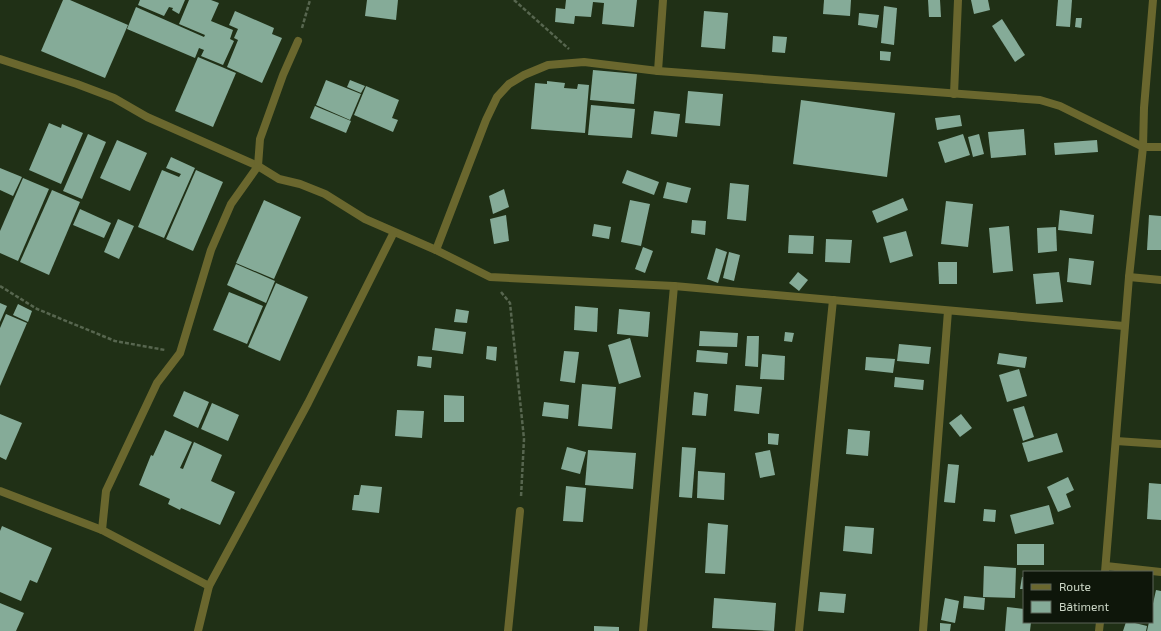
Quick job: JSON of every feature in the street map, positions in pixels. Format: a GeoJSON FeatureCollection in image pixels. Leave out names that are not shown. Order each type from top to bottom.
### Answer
{"type":"FeatureCollection","features":[{"type":"Feature","properties":{"kind":"street"},"geometry":{"type":"LineString","coordinates":[[658,71],[663,0]]}},
{"type":"Feature","properties":{"kind":"street"},"geometry":{"type":"LineString","coordinates":[[954,94],[958,0]]}},
{"type":"Feature","properties":{"kind":"street"},"geometry":{"type":"LineString","coordinates":[[1142,571],[1105,569],[1124,326],[1143,147],[1144,108],[1154,0]]}},
{"type":"Feature","properties":{"kind":"street"},"geometry":{"type":"LineString","coordinates":[[102,530],[106,491],[157,383],[180,353],[211,250],[232,204],[258,166],[260,139],[283,75],[298,41]]}},
{"type":"Feature","properties":{"kind":"street"},"geometry":{"type":"LineString","coordinates":[[0,59],[77,84],[114,98],[148,117],[258,166],[279,179],[300,184],[325,194],[365,219],[436,250],[490,277],[674,286],[1124,326]]}},
{"type":"Feature","properties":{"kind":"street"},"geometry":{"type":"LineString","coordinates":[[436,250],[486,120],[497,97],[509,84],[524,75],[548,65],[584,62],[658,71],[1040,100],[1051,103],[1143,147],[1161,147]]}},
{"type":"Feature","properties":{"kind":"street"},"geometry":{"type":"LineString","coordinates":[[198,631],[209,586],[308,403],[394,232]]}},
{"type":"Feature","properties":{"kind":"street"},"geometry":{"type":"LineString","coordinates":[[1129,277],[1161,280]]}},
{"type":"Feature","properties":{"kind":"street"},"geometry":{"type":"LineString","coordinates":[[644,631],[674,286]]}},
{"type":"Feature","properties":{"kind":"street"},"geometry":{"type":"LineString","coordinates":[[799,631],[833,300]]}},
{"type":"Feature","properties":{"kind":"street"},"geometry":{"type":"LineString","coordinates":[[923,631],[948,311]]}},
{"type":"Feature","properties":{"kind":"street"},"geometry":{"type":"LineString","coordinates":[[1116,441],[1161,444]]}},
{"type":"Feature","properties":{"kind":"street"},"geometry":{"type":"LineString","coordinates":[[0,491],[102,530],[209,586]]}},
{"type":"Feature","properties":{"kind":"street"},"geometry":{"type":"LineString","coordinates":[[508,631],[520,511]]}},
{"type":"Feature","properties":{"kind":"path"},"geometry":{"type":"LineString","coordinates":[[298,41],[310,0]]}},
{"type":"Feature","properties":{"kind":"path"},"geometry":{"type":"LineString","coordinates":[[514,0],[584,62]]}},
{"type":"Feature","properties":{"kind":"path"},"geometry":{"type":"LineString","coordinates":[[490,277],[510,303],[524,438],[520,511]]}},
{"type":"Feature","properties":{"kind":"path"},"geometry":{"type":"LineString","coordinates":[[0,286],[37,309],[115,341],[180,353]]}},
{"type":"Feature","properties":{"kind":"building"},"geometry":{"type":"Polygon","coordinates":[[[63,0],[70,0],[128,25],[105,78],[41,51],[63,0]]]}},
{"type":"Feature","properties":{"kind":"building"},"geometry":{"type":"Polygon","coordinates":[[[140,0],[185,0],[179,14],[172,10],[173,8],[169,7],[164,16],[138,5],[140,0]]]}},
{"type":"Feature","properties":{"kind":"building"},"geometry":{"type":"Polygon","coordinates":[[[189,0],[211,0],[219,3],[211,21],[233,30],[230,39],[234,41],[223,65],[201,56],[204,50],[199,48],[195,58],[127,29],[136,7],[204,37],[205,35],[179,24],[189,0]]]}},
{"type":"Feature","properties":{"kind":"building"},"geometry":{"type":"Polygon","coordinates":[[[367,0],[398,0],[396,20],[365,16],[367,0]]]}},
{"type":"Feature","properties":{"kind":"building"},"geometry":{"type":"Polygon","coordinates":[[[566,0],[637,0],[634,27],[602,24],[604,3],[593,2],[591,17],[575,16],[574,24],[555,22],[556,8],[565,9],[566,0]]]}},
{"type":"Feature","properties":{"kind":"building"},"geometry":{"type":"Polygon","coordinates":[[[824,0],[851,0],[850,16],[823,14],[824,0]]]}},
{"type":"Feature","properties":{"kind":"building"},"geometry":{"type":"Polygon","coordinates":[[[928,0],[940,0],[941,17],[929,17],[928,0]]]}},
{"type":"Feature","properties":{"kind":"building"},"geometry":{"type":"Polygon","coordinates":[[[971,0],[988,0],[990,10],[974,14],[971,0]]]}},
{"type":"Feature","properties":{"kind":"building"},"geometry":{"type":"Polygon","coordinates":[[[1058,0],[1072,0],[1070,27],[1056,26],[1058,0]]]}},
{"type":"Feature","properties":{"kind":"building"},"geometry":{"type":"Polygon","coordinates":[[[884,6],[897,8],[894,45],[881,43],[884,6]]]}},
{"type":"Feature","properties":{"kind":"building"},"geometry":{"type":"Polygon","coordinates":[[[235,11],[274,28],[272,34],[282,38],[262,83],[227,67],[238,40],[234,38],[238,29],[229,25],[235,11]]]}},
{"type":"Feature","properties":{"kind":"building"},"geometry":{"type":"Polygon","coordinates":[[[704,11],[728,13],[725,49],[701,47],[704,11]]]}},
{"type":"Feature","properties":{"kind":"building"},"geometry":{"type":"Polygon","coordinates":[[[859,13],[879,15],[877,28],[858,25],[859,13]]]}},
{"type":"Feature","properties":{"kind":"building"},"geometry":{"type":"Polygon","coordinates":[[[1076,18],[1082,18],[1081,28],[1075,27],[1076,18]]]}},
{"type":"Feature","properties":{"kind":"building"},"geometry":{"type":"Polygon","coordinates":[[[1002,19],[1025,55],[1015,62],[992,26],[1002,19]]]}},
{"type":"Feature","properties":{"kind":"building"},"geometry":{"type":"Polygon","coordinates":[[[773,36],[787,37],[785,53],[772,52],[773,36]]]}},
{"type":"Feature","properties":{"kind":"building"},"geometry":{"type":"Polygon","coordinates":[[[880,51],[891,52],[890,61],[880,60],[880,51]]]}},
{"type":"Feature","properties":{"kind":"building"},"geometry":{"type":"Polygon","coordinates":[[[198,57],[236,73],[213,127],[175,111],[198,57]]]}},
{"type":"Feature","properties":{"kind":"building"},"geometry":{"type":"Polygon","coordinates":[[[593,70],[637,74],[634,104],[590,100],[593,70]]]}},
{"type":"Feature","properties":{"kind":"building"},"geometry":{"type":"Polygon","coordinates":[[[326,80],[361,94],[350,120],[316,105],[326,80]]]}},
{"type":"Feature","properties":{"kind":"building"},"geometry":{"type":"Polygon","coordinates":[[[350,80],[365,86],[361,93],[347,87],[350,80]]]}},
{"type":"Feature","properties":{"kind":"building"},"geometry":{"type":"Polygon","coordinates":[[[547,81],[565,83],[564,88],[577,89],[578,84],[589,85],[585,133],[531,129],[535,83],[547,84],[547,81]]]}},
{"type":"Feature","properties":{"kind":"building"},"geometry":{"type":"Polygon","coordinates":[[[366,86],[399,100],[392,118],[398,120],[393,132],[354,115],[366,86]]]}},
{"type":"Feature","properties":{"kind":"building"},"geometry":{"type":"Polygon","coordinates":[[[688,91],[723,94],[720,126],[685,123],[688,91]]]}},
{"type":"Feature","properties":{"kind":"building"},"geometry":{"type":"Polygon","coordinates":[[[801,100],[895,113],[887,177],[793,164],[801,100]]]}},
{"type":"Feature","properties":{"kind":"building"},"geometry":{"type":"Polygon","coordinates":[[[591,105],[635,109],[632,138],[588,135],[591,105]]]}},
{"type":"Feature","properties":{"kind":"building"},"geometry":{"type":"Polygon","coordinates":[[[315,106],[351,121],[346,133],[310,118],[315,106]]]}},
{"type":"Feature","properties":{"kind":"building"},"geometry":{"type":"Polygon","coordinates":[[[654,111],[680,114],[677,137],[651,134],[654,111]]]}},
{"type":"Feature","properties":{"kind":"building"},"geometry":{"type":"Polygon","coordinates":[[[960,115],[962,126],[937,130],[935,118],[960,115]]]}},
{"type":"Feature","properties":{"kind":"building"},"geometry":{"type":"Polygon","coordinates":[[[49,123],[61,128],[62,124],[83,133],[61,184],[29,170],[49,123]]]}},
{"type":"Feature","properties":{"kind":"building"},"geometry":{"type":"Polygon","coordinates":[[[1024,129],[1026,155],[991,158],[988,132],[1024,129]]]}},
{"type":"Feature","properties":{"kind":"building"},"geometry":{"type":"Polygon","coordinates":[[[88,134],[106,142],[82,199],[63,191],[88,134]]]}},
{"type":"Feature","properties":{"kind":"building"},"geometry":{"type":"Polygon","coordinates":[[[963,134],[970,155],[945,163],[938,142],[963,134]]]}},
{"type":"Feature","properties":{"kind":"building"},"geometry":{"type":"Polygon","coordinates":[[[979,134],[984,154],[973,157],[968,137],[979,134]]]}},
{"type":"Feature","properties":{"kind":"building"},"geometry":{"type":"Polygon","coordinates":[[[117,140],[147,153],[130,191],[100,178],[117,140]]]}},
{"type":"Feature","properties":{"kind":"building"},"geometry":{"type":"Polygon","coordinates":[[[1097,140],[1098,152],[1055,155],[1054,143],[1097,140]]]}},
{"type":"Feature","properties":{"kind":"building"},"geometry":{"type":"Polygon","coordinates":[[[171,157],[195,168],[164,238],[138,227],[162,170],[179,177],[181,174],[166,168],[171,157]]]}},
{"type":"Feature","properties":{"kind":"building"},"geometry":{"type":"Polygon","coordinates":[[[0,168],[22,177],[13,196],[0,190],[0,168]]]}},
{"type":"Feature","properties":{"kind":"building"},"geometry":{"type":"Polygon","coordinates":[[[196,170],[223,182],[193,251],[166,239],[196,170]]]}},
{"type":"Feature","properties":{"kind":"building"},"geometry":{"type":"Polygon","coordinates":[[[627,170],[659,182],[654,195],[622,183],[627,170]]]}},
{"type":"Feature","properties":{"kind":"building"},"geometry":{"type":"Polygon","coordinates":[[[23,178],[49,189],[18,261],[0,253],[0,231],[23,178]]]}},
{"type":"Feature","properties":{"kind":"building"},"geometry":{"type":"Polygon","coordinates":[[[667,182],[691,188],[687,203],[663,198],[667,182]]]}},
{"type":"Feature","properties":{"kind":"building"},"geometry":{"type":"Polygon","coordinates":[[[730,183],[749,185],[746,221],[727,219],[730,183]]]}},
{"type":"Feature","properties":{"kind":"building"},"geometry":{"type":"Polygon","coordinates":[[[504,189],[509,207],[493,214],[489,196],[504,189]]]}},
{"type":"Feature","properties":{"kind":"building"},"geometry":{"type":"Polygon","coordinates":[[[52,190],[80,202],[49,275],[20,262],[52,190]]]}},
{"type":"Feature","properties":{"kind":"building"},"geometry":{"type":"Polygon","coordinates":[[[903,198],[908,210],[877,223],[872,211],[903,198]]]}},
{"type":"Feature","properties":{"kind":"building"},"geometry":{"type":"Polygon","coordinates":[[[264,200],[301,217],[274,279],[236,263],[264,200]]]}},
{"type":"Feature","properties":{"kind":"building"},"geometry":{"type":"Polygon","coordinates":[[[630,200],[650,204],[641,246],[621,242],[630,200]]]}},
{"type":"Feature","properties":{"kind":"building"},"geometry":{"type":"Polygon","coordinates":[[[946,201],[973,204],[968,247],[941,244],[946,201]]]}},
{"type":"Feature","properties":{"kind":"building"},"geometry":{"type":"Polygon","coordinates":[[[80,209],[111,223],[104,238],[73,225],[80,209]]]}},
{"type":"Feature","properties":{"kind":"building"},"geometry":{"type":"Polygon","coordinates":[[[1060,210],[1094,215],[1092,234],[1058,230],[1060,210]]]}},
{"type":"Feature","properties":{"kind":"building"},"geometry":{"type":"Polygon","coordinates":[[[506,215],[509,241],[494,244],[490,219],[506,215]]]}},
{"type":"Feature","properties":{"kind":"building"},"geometry":{"type":"Polygon","coordinates":[[[1149,215],[1161,216],[1161,250],[1147,250],[1149,215]]]}},
{"type":"Feature","properties":{"kind":"building"},"geometry":{"type":"Polygon","coordinates":[[[118,219],[134,226],[119,259],[104,252],[118,219]]]}},
{"type":"Feature","properties":{"kind":"building"},"geometry":{"type":"Polygon","coordinates":[[[692,220],[706,221],[705,235],[691,233],[692,220]]]}},
{"type":"Feature","properties":{"kind":"building"},"geometry":{"type":"Polygon","coordinates":[[[594,224],[611,227],[609,239],[592,236],[594,224]]]}},
{"type":"Feature","properties":{"kind":"building"},"geometry":{"type":"Polygon","coordinates":[[[1009,226],[1013,271],[993,273],[989,228],[1009,226]]]}},
{"type":"Feature","properties":{"kind":"building"},"geometry":{"type":"Polygon","coordinates":[[[1056,227],[1057,251],[1038,253],[1037,228],[1056,227]]]}},
{"type":"Feature","properties":{"kind":"building"},"geometry":{"type":"Polygon","coordinates":[[[906,231],[913,256],[890,263],[883,237],[906,231]]]}},
{"type":"Feature","properties":{"kind":"building"},"geometry":{"type":"Polygon","coordinates":[[[789,235],[814,236],[813,254],[788,253],[789,235]]]}},
{"type":"Feature","properties":{"kind":"building"},"geometry":{"type":"Polygon","coordinates":[[[826,239],[852,240],[850,263],[825,262],[826,239]]]}},
{"type":"Feature","properties":{"kind":"building"},"geometry":{"type":"Polygon","coordinates":[[[643,247],[653,251],[645,273],[635,269],[643,247]]]}},
{"type":"Feature","properties":{"kind":"building"},"geometry":{"type":"Polygon","coordinates":[[[716,248],[727,252],[718,283],[707,279],[716,248]]]}},
{"type":"Feature","properties":{"kind":"building"},"geometry":{"type":"Polygon","coordinates":[[[729,252],[740,255],[734,281],[723,278],[729,252]]]}},
{"type":"Feature","properties":{"kind":"building"},"geometry":{"type":"Polygon","coordinates":[[[1069,258],[1094,261],[1091,285],[1067,282],[1069,258]]]}},
{"type":"Feature","properties":{"kind":"building"},"geometry":{"type":"Polygon","coordinates":[[[938,262],[957,262],[957,284],[939,284],[938,262]]]}},
{"type":"Feature","properties":{"kind":"building"},"geometry":{"type":"Polygon","coordinates":[[[236,264],[275,281],[266,303],[227,285],[236,264]]]}},
{"type":"Feature","properties":{"kind":"building"},"geometry":{"type":"Polygon","coordinates":[[[798,272],[808,280],[799,291],[789,283],[798,272]]]}},
{"type":"Feature","properties":{"kind":"building"},"geometry":{"type":"Polygon","coordinates":[[[1059,272],[1063,302],[1036,304],[1033,274],[1059,272]]]}},
{"type":"Feature","properties":{"kind":"building"},"geometry":{"type":"Polygon","coordinates":[[[276,283],[308,297],[280,361],[248,347],[276,283]]]}},
{"type":"Feature","properties":{"kind":"building"},"geometry":{"type":"Polygon","coordinates":[[[229,292],[263,306],[247,344],[213,330],[229,292]]]}},
{"type":"Feature","properties":{"kind":"building"},"geometry":{"type":"Polygon","coordinates":[[[0,303],[7,306],[0,322],[0,303]]]}},
{"type":"Feature","properties":{"kind":"building"},"geometry":{"type":"Polygon","coordinates":[[[18,304],[32,311],[28,322],[13,315],[18,304]]]}},
{"type":"Feature","properties":{"kind":"building"},"geometry":{"type":"Polygon","coordinates":[[[575,306],[598,308],[597,332],[574,330],[575,306]]]}},
{"type":"Feature","properties":{"kind":"building"},"geometry":{"type":"Polygon","coordinates":[[[456,309],[469,311],[467,323],[454,322],[456,309]]]}},
{"type":"Feature","properties":{"kind":"building"},"geometry":{"type":"Polygon","coordinates":[[[619,309],[650,312],[648,337],[617,334],[619,309]]]}},
{"type":"Feature","properties":{"kind":"building"},"geometry":{"type":"Polygon","coordinates":[[[6,314],[27,323],[0,386],[0,328],[6,314]]]}},
{"type":"Feature","properties":{"kind":"building"},"geometry":{"type":"Polygon","coordinates":[[[435,328],[466,332],[463,354],[432,350],[435,328]]]}},
{"type":"Feature","properties":{"kind":"building"},"geometry":{"type":"Polygon","coordinates":[[[700,331],[738,333],[737,347],[699,346],[700,331]]]}},
{"type":"Feature","properties":{"kind":"building"},"geometry":{"type":"Polygon","coordinates":[[[785,332],[794,333],[792,342],[784,341],[785,332]]]}},
{"type":"Feature","properties":{"kind":"building"},"geometry":{"type":"Polygon","coordinates":[[[747,336],[759,336],[758,367],[745,366],[747,336]]]}},
{"type":"Feature","properties":{"kind":"building"},"geometry":{"type":"Polygon","coordinates":[[[630,338],[641,377],[619,384],[608,345],[630,338]]]}},
{"type":"Feature","properties":{"kind":"building"},"geometry":{"type":"Polygon","coordinates":[[[899,344],[931,347],[929,364],[897,361],[899,344]]]}},
{"type":"Feature","properties":{"kind":"building"},"geometry":{"type":"Polygon","coordinates":[[[487,346],[497,347],[496,361],[486,359],[487,346]]]}},
{"type":"Feature","properties":{"kind":"building"},"geometry":{"type":"Polygon","coordinates":[[[697,350],[728,353],[727,364],[696,362],[697,350]]]}},
{"type":"Feature","properties":{"kind":"building"},"geometry":{"type":"Polygon","coordinates":[[[564,351],[579,352],[575,383],[560,381],[564,351]]]}},
{"type":"Feature","properties":{"kind":"building"},"geometry":{"type":"Polygon","coordinates":[[[999,353],[1027,357],[1025,368],[997,364],[999,353]]]}},
{"type":"Feature","properties":{"kind":"building"},"geometry":{"type":"Polygon","coordinates":[[[762,354],[785,356],[784,380],[760,379],[762,354]]]}},
{"type":"Feature","properties":{"kind":"building"},"geometry":{"type":"Polygon","coordinates":[[[418,356],[432,357],[431,368],[417,366],[418,356]]]}},
{"type":"Feature","properties":{"kind":"building"},"geometry":{"type":"Polygon","coordinates":[[[866,357],[895,359],[893,373],[865,370],[866,357]]]}},
{"type":"Feature","properties":{"kind":"building"},"geometry":{"type":"Polygon","coordinates":[[[1019,369],[1027,396],[1007,402],[999,375],[1019,369]]]}},
{"type":"Feature","properties":{"kind":"building"},"geometry":{"type":"Polygon","coordinates":[[[895,377],[924,380],[923,390],[894,387],[895,377]]]}},
{"type":"Feature","properties":{"kind":"building"},"geometry":{"type":"Polygon","coordinates":[[[582,384],[616,387],[612,429],[578,426],[582,384]]]}},
{"type":"Feature","properties":{"kind":"building"},"geometry":{"type":"Polygon","coordinates":[[[736,385],[762,387],[759,414],[734,411],[736,385]]]}},
{"type":"Feature","properties":{"kind":"building"},"geometry":{"type":"Polygon","coordinates":[[[184,391],[209,402],[198,428],[173,416],[184,391]]]}},
{"type":"Feature","properties":{"kind":"building"},"geometry":{"type":"Polygon","coordinates":[[[694,392],[708,394],[706,416],[692,415],[694,392]]]}},
{"type":"Feature","properties":{"kind":"building"},"geometry":{"type":"Polygon","coordinates":[[[444,395],[464,396],[464,422],[444,422],[444,395]]]}},
{"type":"Feature","properties":{"kind":"building"},"geometry":{"type":"Polygon","coordinates":[[[544,402],[569,405],[568,419],[542,416],[544,402]]]}},
{"type":"Feature","properties":{"kind":"building"},"geometry":{"type":"Polygon","coordinates":[[[212,403],[239,415],[228,441],[201,429],[212,403]]]}},
{"type":"Feature","properties":{"kind":"building"},"geometry":{"type":"Polygon","coordinates":[[[1024,406],[1034,437],[1023,441],[1013,409],[1024,406]]]}},
{"type":"Feature","properties":{"kind":"building"},"geometry":{"type":"Polygon","coordinates":[[[397,410],[424,411],[422,438],[395,436],[397,410]]]}},
{"type":"Feature","properties":{"kind":"building"},"geometry":{"type":"Polygon","coordinates":[[[0,414],[22,423],[6,460],[0,457],[0,414]]]}},
{"type":"Feature","properties":{"kind":"building"},"geometry":{"type":"Polygon","coordinates":[[[961,414],[972,428],[960,437],[949,423],[961,414]]]}},
{"type":"Feature","properties":{"kind":"building"},"geometry":{"type":"Polygon","coordinates":[[[848,429],[870,431],[868,456],[846,454],[848,429]]]}},
{"type":"Feature","properties":{"kind":"building"},"geometry":{"type":"Polygon","coordinates":[[[165,430],[192,442],[180,468],[183,469],[194,442],[222,455],[211,481],[235,492],[220,525],[181,508],[180,510],[168,504],[170,499],[139,485],[151,455],[153,456],[165,430]]]}},
{"type":"Feature","properties":{"kind":"building"},"geometry":{"type":"Polygon","coordinates":[[[768,433],[779,434],[778,445],[768,444],[768,433]]]}},
{"type":"Feature","properties":{"kind":"building"},"geometry":{"type":"Polygon","coordinates":[[[1057,433],[1063,452],[1028,462],[1022,443],[1057,433]]]}},
{"type":"Feature","properties":{"kind":"building"},"geometry":{"type":"Polygon","coordinates":[[[567,447],[586,452],[580,474],[561,469],[567,447]]]}},
{"type":"Feature","properties":{"kind":"building"},"geometry":{"type":"Polygon","coordinates":[[[682,447],[696,448],[692,498],[679,497],[682,447]]]}},
{"type":"Feature","properties":{"kind":"building"},"geometry":{"type":"Polygon","coordinates":[[[588,450],[636,453],[633,489],[585,485],[588,450]]]}},
{"type":"Feature","properties":{"kind":"building"},"geometry":{"type":"Polygon","coordinates":[[[770,450],[775,475],[760,478],[755,453],[770,450]]]}},
{"type":"Feature","properties":{"kind":"building"},"geometry":{"type":"Polygon","coordinates":[[[948,464],[959,465],[955,503],[944,502],[948,464]]]}},
{"type":"Feature","properties":{"kind":"building"},"geometry":{"type":"Polygon","coordinates":[[[698,471],[725,473],[724,500],[697,498],[698,471]]]}},
{"type":"Feature","properties":{"kind":"building"},"geometry":{"type":"Polygon","coordinates":[[[1068,477],[1074,490],[1066,494],[1071,507],[1058,512],[1047,487],[1068,477]]]}},
{"type":"Feature","properties":{"kind":"building"},"geometry":{"type":"Polygon","coordinates":[[[1149,483],[1161,484],[1161,520],[1147,519],[1149,483]]]}},
{"type":"Feature","properties":{"kind":"building"},"geometry":{"type":"Polygon","coordinates":[[[361,485],[382,487],[379,513],[352,510],[354,495],[359,495],[361,485]]]}},
{"type":"Feature","properties":{"kind":"building"},"geometry":{"type":"Polygon","coordinates":[[[566,486],[586,488],[583,522],[563,521],[566,486]]]}},
{"type":"Feature","properties":{"kind":"building"},"geometry":{"type":"Polygon","coordinates":[[[1049,505],[1054,524],[1015,534],[1010,515],[1049,505]]]}},
{"type":"Feature","properties":{"kind":"building"},"geometry":{"type":"Polygon","coordinates":[[[984,509],[996,510],[995,522],[983,521],[984,509]]]}},
{"type":"Feature","properties":{"kind":"building"},"geometry":{"type":"Polygon","coordinates":[[[708,523],[728,525],[725,574],[705,573],[708,523]]]}},
{"type":"Feature","properties":{"kind":"building"},"geometry":{"type":"Polygon","coordinates":[[[2,526],[52,548],[37,583],[30,580],[21,601],[0,592],[0,531],[2,526]]]}},
{"type":"Feature","properties":{"kind":"building"},"geometry":{"type":"Polygon","coordinates":[[[845,526],[874,528],[872,554],[843,551],[845,526]]]}},
{"type":"Feature","properties":{"kind":"building"},"geometry":{"type":"Polygon","coordinates":[[[1017,544],[1044,544],[1044,565],[1017,565],[1017,544]]]}},
{"type":"Feature","properties":{"kind":"building"},"geometry":{"type":"Polygon","coordinates":[[[984,566],[1016,568],[1015,598],[983,597],[984,566]]]}},
{"type":"Feature","properties":{"kind":"building"},"geometry":{"type":"Polygon","coordinates":[[[1022,577],[1023,577],[1023,589],[1020,589],[1022,577]]]}},
{"type":"Feature","properties":{"kind":"building"},"geometry":{"type":"Polygon","coordinates":[[[1156,590],[1161,591],[1161,631],[1147,631],[1149,623],[1153,623],[1153,604],[1156,590]]]}},
{"type":"Feature","properties":{"kind":"building"},"geometry":{"type":"Polygon","coordinates":[[[820,592],[846,594],[844,613],[818,611],[820,592]]]}},
{"type":"Feature","properties":{"kind":"building"},"geometry":{"type":"Polygon","coordinates":[[[964,596],[985,598],[984,610],[963,608],[964,596]]]}},
{"type":"Feature","properties":{"kind":"building"},"geometry":{"type":"Polygon","coordinates":[[[714,598],[776,603],[774,631],[712,628],[714,598]]]}},
{"type":"Feature","properties":{"kind":"building"},"geometry":{"type":"Polygon","coordinates":[[[945,598],[959,601],[955,623],[941,620],[945,598]]]}},
{"type":"Feature","properties":{"kind":"building"},"geometry":{"type":"Polygon","coordinates":[[[0,603],[24,613],[16,631],[0,631],[0,603]]]}},
{"type":"Feature","properties":{"kind":"building"},"geometry":{"type":"Polygon","coordinates":[[[1007,607],[1023,609],[1023,623],[1031,623],[1030,631],[1005,631],[1007,607]]]}},
{"type":"Feature","properties":{"kind":"building"},"geometry":{"type":"Polygon","coordinates":[[[940,623],[951,624],[950,631],[940,631],[940,623]]]}},
{"type":"Feature","properties":{"kind":"building"},"geometry":{"type":"Polygon","coordinates":[[[1126,623],[1135,623],[1147,626],[1146,631],[1123,631],[1126,623]]]}},
{"type":"Feature","properties":{"kind":"building"},"geometry":{"type":"Polygon","coordinates":[[[594,626],[619,627],[619,631],[594,631],[594,626]]]}}]}
